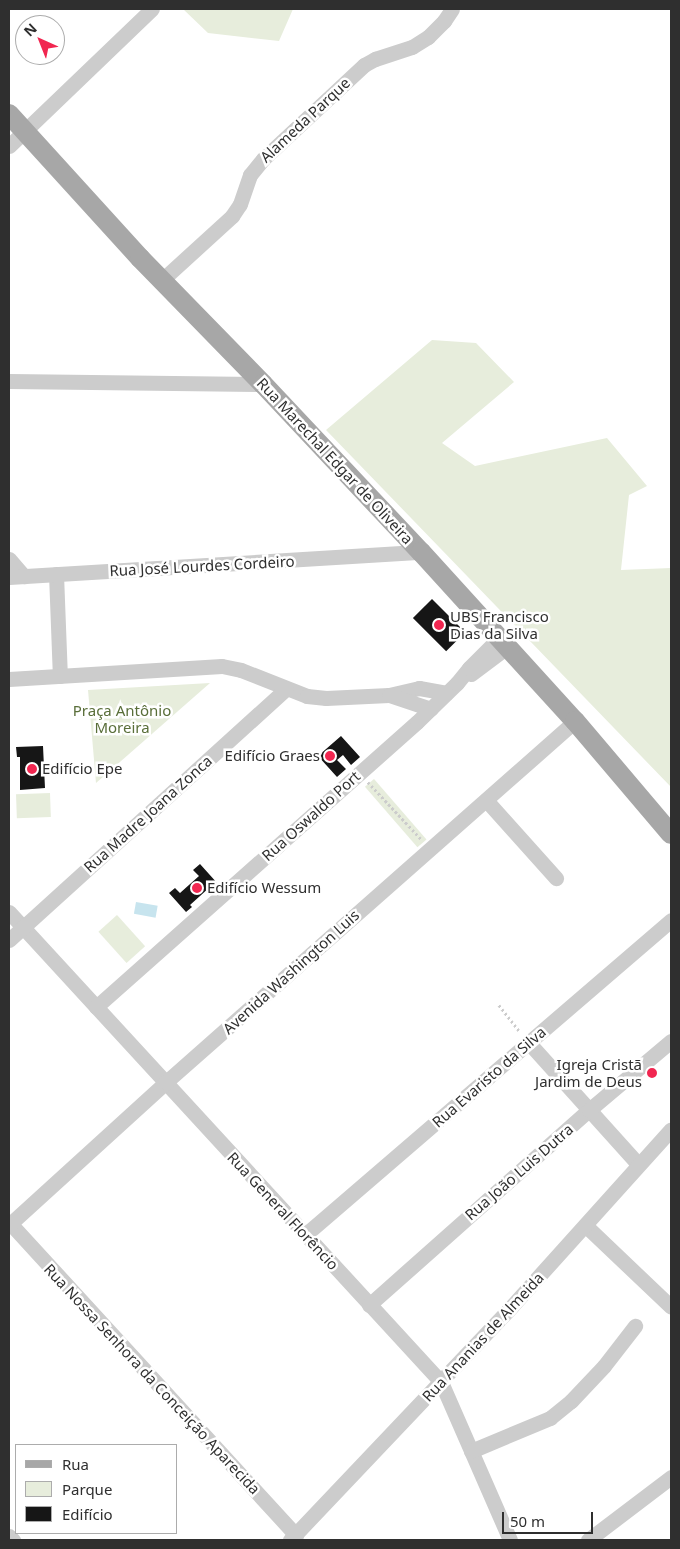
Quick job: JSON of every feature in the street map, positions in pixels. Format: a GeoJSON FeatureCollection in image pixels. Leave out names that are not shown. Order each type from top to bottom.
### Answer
{"type":"FeatureCollection","features":[{"type":"Feature","properties":{"kind":"main road","name":"Rua Marechal Edgar de Oliveira"},"geometry":{"type":"LineString","coordinates":[[9,114],[162,280],[421,552],[575,721],[671,834]]}},
{"type":"Feature","properties":{"kind":"main road","name":"Rua Marechal Edgar de Oliveira"},"geometry":{"type":"LineString","coordinates":[[654,814],[671,826]]}},
{"type":"Feature","properties":{"kind":"street"},"geometry":{"type":"LineString","coordinates":[[9,146],[152,9]]}},
{"type":"Feature","properties":{"kind":"street","name":"Alameda Parque"},"geometry":{"type":"LineString","coordinates":[[162,280],[232,216],[240,204],[250,175],[263,159],[364,65],[374,58],[412,47],[428,38],[452,9]]}},
{"type":"Feature","properties":{"kind":"street"},"geometry":{"type":"LineString","coordinates":[[9,381],[263,384]]}},
{"type":"Feature","properties":{"kind":"street"},"geometry":{"type":"LineString","coordinates":[[394,554],[407,537]]}},
{"type":"Feature","properties":{"kind":"street","name":"Rua José Lourdes Cordeiro"},"geometry":{"type":"LineString","coordinates":[[9,577],[421,552]]}},
{"type":"Feature","properties":{"kind":"street"},"geometry":{"type":"LineString","coordinates":[[9,559],[24,576]]}},
{"type":"Feature","properties":{"kind":"street"},"geometry":{"type":"LineString","coordinates":[[56,574],[60,676]]}},
{"type":"Feature","properties":{"kind":"street","name":"Rua Oswaldo Port"},"geometry":{"type":"LineString","coordinates":[[96,1007],[431,709],[469,668],[503,643]]}},
{"type":"Feature","properties":{"kind":"street"},"geometry":{"type":"LineString","coordinates":[[9,679],[222,666],[241,670],[307,696],[326,698],[389,695],[419,688],[452,688]]}},
{"type":"Feature","properties":{"kind":"street","name":"Rua Madre Joana Zonca"},"geometry":{"type":"LineString","coordinates":[[9,940],[286,689]]}},
{"type":"Feature","properties":{"kind":"street"},"geometry":{"type":"LineString","coordinates":[[389,695],[431,709]]}},
{"type":"Feature","properties":{"kind":"street","name":"Avenida Washington Luis"},"geometry":{"type":"LineString","coordinates":[[9,1223],[575,721]]}},
{"type":"Feature","properties":{"kind":"street"},"geometry":{"type":"LineString","coordinates":[[486,800],[556,878]]}},
{"type":"Feature","properties":{"kind":"street","name":"Rua General Florêncio"},"geometry":{"type":"LineString","coordinates":[[9,912],[306,1234],[369,1305],[442,1382],[510,1540]]}},
{"type":"Feature","properties":{"kind":"street","name":"Rua Evaristo da Silva"},"geometry":{"type":"LineString","coordinates":[[306,1234],[671,920]]}},
{"type":"Feature","properties":{"kind":"street","name":"Rua João Luis Dutra"},"geometry":{"type":"LineString","coordinates":[[369,1305],[589,1110],[671,1041]]}},
{"type":"Feature","properties":{"kind":"street"},"geometry":{"type":"LineString","coordinates":[[528,1043],[638,1164]]}},
{"type":"Feature","properties":{"kind":"street","name":"Rua Ananias de Almeida"},"geometry":{"type":"LineString","coordinates":[[293,1538],[442,1382],[586,1226],[638,1164],[671,1129]]}},
{"type":"Feature","properties":{"kind":"street","name":"Rua Nossa Senhora da Conceição Aparecida"},"geometry":{"type":"LineString","coordinates":[[9,1223],[293,1538]]}},
{"type":"Feature","properties":{"kind":"street"},"geometry":{"type":"LineString","coordinates":[[586,1226],[671,1307]]}},
{"type":"Feature","properties":{"kind":"street"},"geometry":{"type":"LineString","coordinates":[[471,1450],[550,1418],[570,1401],[604,1366],[635,1326]]}},
{"type":"Feature","properties":{"kind":"street"},"geometry":{"type":"LineString","coordinates":[[588,1540],[671,1477]]}},
{"type":"Feature","properties":{"kind":"street"},"geometry":{"type":"LineString","coordinates":[[9,1536],[12,1540]]}},
{"type":"Feature","properties":{"kind":"path"},"geometry":{"type":"LineString","coordinates":[[360,773],[430,848]]}},
{"type":"Feature","properties":{"kind":"path"},"geometry":{"type":"LineString","coordinates":[[499,1004],[528,1043]]}},
{"type":"Feature","properties":{"kind":"green space"},"geometry":{"type":"Polygon","coordinates":[[[183,9],[293,9],[279,41],[208,33],[183,9]]]}},
{"type":"Feature","properties":{"kind":"green space"},"geometry":{"type":"Polygon","coordinates":[[[432,340],[476,343],[514,382],[442,443],[475,466],[607,438],[647,486],[629,495],[621,570],[671,568],[671,787],[326,430],[432,340]]]}},
{"type":"Feature","properties":{"kind":"green space","name":"Praça Antônio Moreira"},"geometry":{"type":"Polygon","coordinates":[[[210,683],[96,783],[88,690],[210,683]]]}},
{"type":"Feature","properties":{"kind":"green space"},"geometry":{"type":"Polygon","coordinates":[[[374,779],[426,839],[417,847],[365,787],[374,779]]]}},
{"type":"Feature","properties":{"kind":"green space"},"geometry":{"type":"Polygon","coordinates":[[[50,793],[51,817],[17,818],[16,794],[50,793]]]}},
{"type":"Feature","properties":{"kind":"green space"},"geometry":{"type":"Polygon","coordinates":[[[117,915],[145,946],[127,963],[98,932],[117,915]]]}},
{"type":"Feature","properties":{"kind":"water"},"geometry":{"type":"Polygon","coordinates":[[[136,902],[158,906],[156,918],[134,914],[136,902]]]}},
{"type":"Feature","properties":{"kind":"building","name":"UBS Francisco Dias da Silva"},"geometry":{"type":"Polygon","coordinates":[[[432,599],[465,632],[446,651],[413,618],[432,599]]]}},
{"type":"Feature","properties":{"kind":"building","name":"Edifício Graes"},"geometry":{"type":"Polygon","coordinates":[[[341,736],[360,757],[351,765],[343,755],[337,760],[346,769],[337,777],[318,756],[341,736]]]}},
{"type":"Feature","properties":{"kind":"building","name":"Edifício Epe"},"geometry":{"type":"Polygon","coordinates":[[[43,746],[45,788],[20,790],[20,757],[17,757],[16,747],[43,746]]]}},
{"type":"Feature","properties":{"kind":"building","name":"Edifício Wessum"},"geometry":{"type":"Polygon","coordinates":[[[200,864],[218,884],[212,889],[210,887],[190,905],[192,907],[186,912],[169,893],[175,888],[180,893],[199,876],[193,870],[200,864]]]}},
{"type":"Feature","properties":{"kind":"place","name":"UBS Francisco Dias da Silva"},"geometry":{"type":"Point","coordinates":[439,625]}},
{"type":"Feature","properties":{"kind":"place","name":"Edifício Graes"},"geometry":{"type":"Point","coordinates":[330,756]}},
{"type":"Feature","properties":{"kind":"place","name":"Edifício Epe"},"geometry":{"type":"Point","coordinates":[32,769]}},
{"type":"Feature","properties":{"kind":"place","name":"Edifício Wessum"},"geometry":{"type":"Point","coordinates":[197,888]}},
{"type":"Feature","properties":{"kind":"place","name":"Igreja Cristã Jardim de Deus"},"geometry":{"type":"Point","coordinates":[652,1073]}}]}
